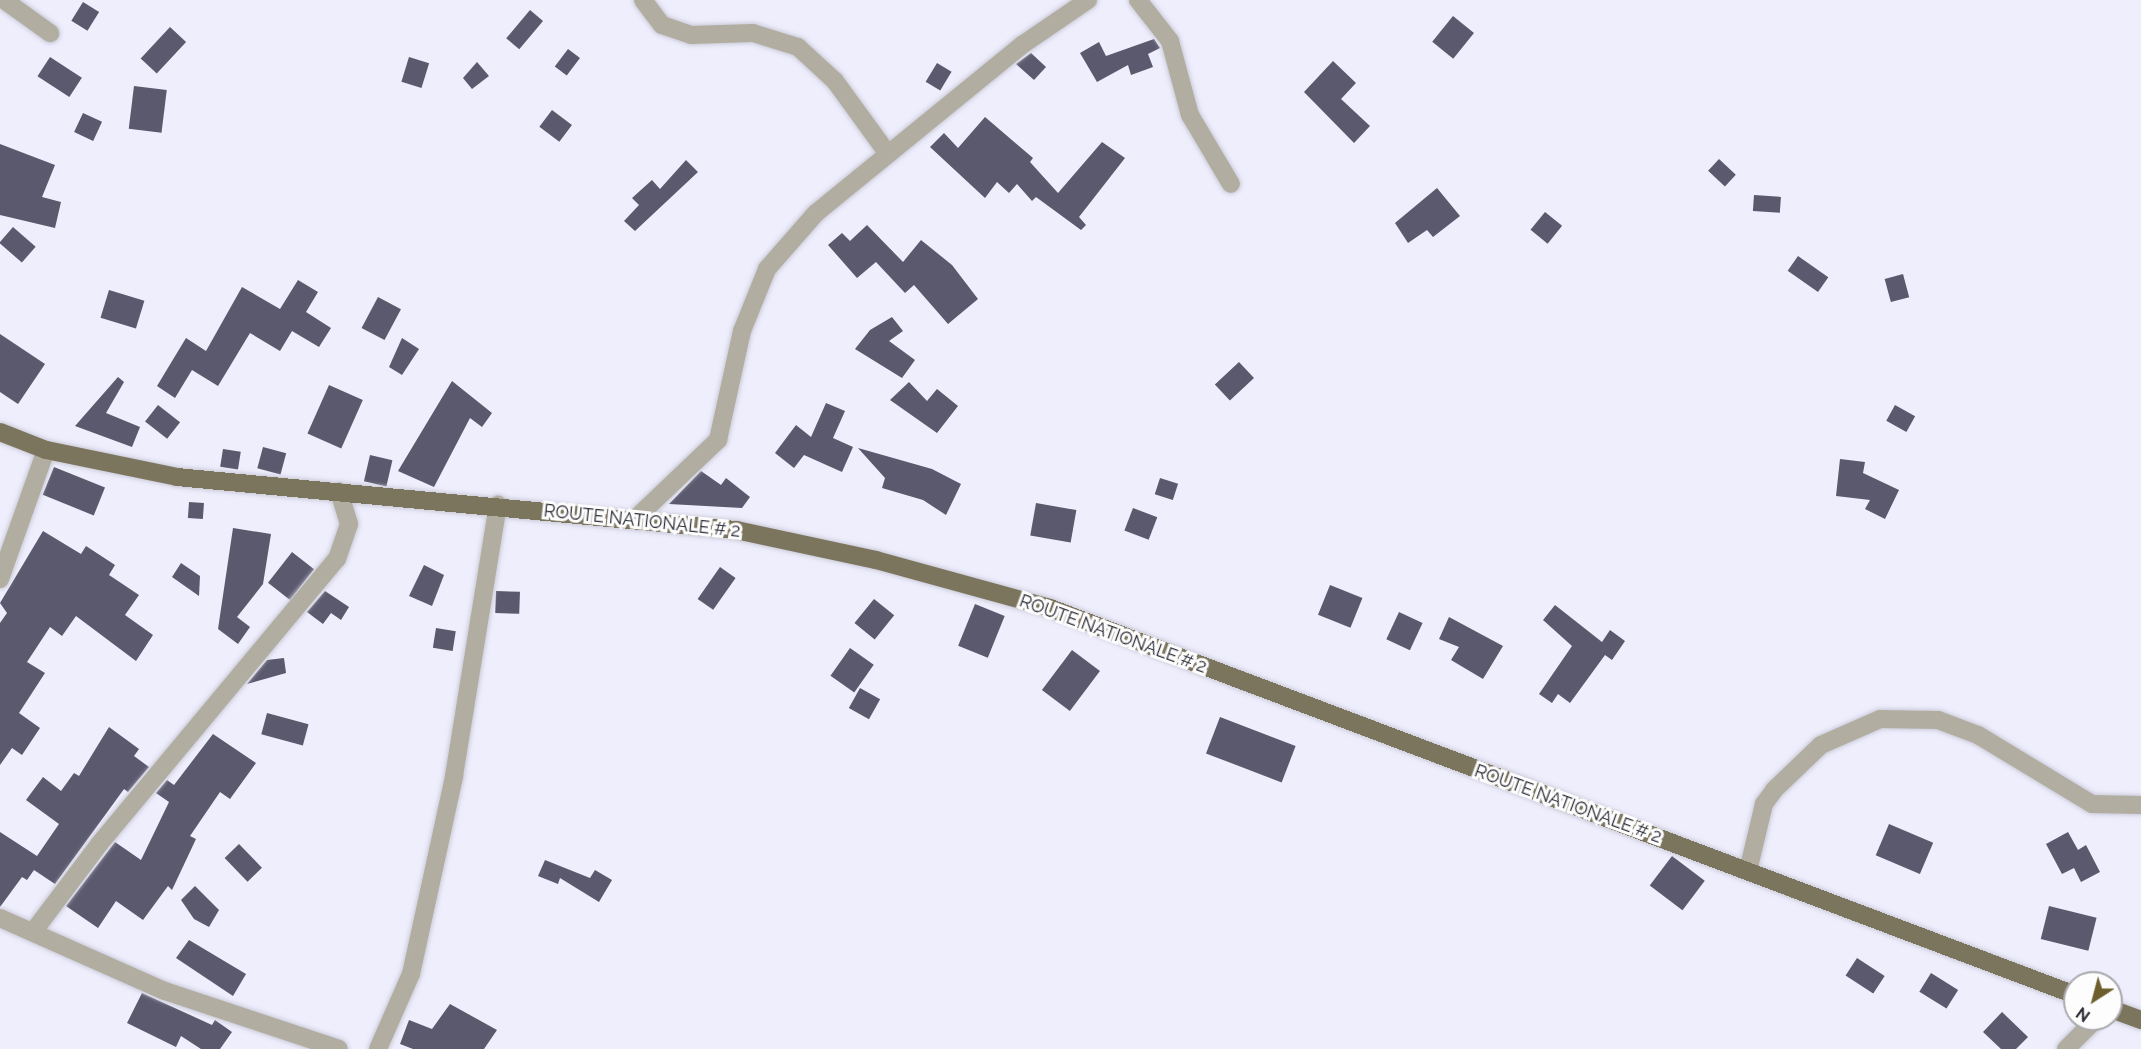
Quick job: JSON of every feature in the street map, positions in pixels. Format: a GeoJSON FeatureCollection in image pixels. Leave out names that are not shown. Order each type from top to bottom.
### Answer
{"type":"FeatureCollection","features":[{"type":"Feature","properties":{"kind":"main road","name":"ROUTE NATIONALE # 2"},"geometry":{"type":"LineString","coordinates":[[0,432],[46,450],[177,477],[498,505],[736,530],[876,560],[1050,608],[2063,990]]}},
{"type":"Feature","properties":{"kind":"main road"},"geometry":{"type":"LineString","coordinates":[[2123,1013],[2141,1020]]}},
{"type":"Feature","properties":{"kind":"street"},"geometry":{"type":"LineString","coordinates":[[4,0],[50,33]]}},
{"type":"Feature","properties":{"kind":"street"},"geometry":{"type":"LineString","coordinates":[[644,0],[663,25],[691,34],[753,33],[798,47],[835,81],[888,154]]}},
{"type":"Feature","properties":{"kind":"street"},"geometry":{"type":"LineString","coordinates":[[635,519],[718,440],[742,331],[767,269],[816,213],[1022,45],[1088,0]]}},
{"type":"Feature","properties":{"kind":"street"},"geometry":{"type":"LineString","coordinates":[[1138,0],[1170,41],[1190,115],[1231,184]]}},
{"type":"Feature","properties":{"kind":"street"},"geometry":{"type":"LineString","coordinates":[[0,579],[46,450]]}},
{"type":"Feature","properties":{"kind":"street"},"geometry":{"type":"LineString","coordinates":[[33,932],[100,843],[338,559],[349,524],[339,491]]}},
{"type":"Feature","properties":{"kind":"street"},"geometry":{"type":"LineString","coordinates":[[378,1049],[411,974],[454,776],[498,505]]}},
{"type":"Feature","properties":{"kind":"street"},"geometry":{"type":"LineString","coordinates":[[1748,871],[1761,815],[1774,790],[1821,745],[1880,719],[1938,720],[1978,735],[2092,804],[2141,805]]}},
{"type":"Feature","properties":{"kind":"street"},"geometry":{"type":"LineString","coordinates":[[0,918],[165,991],[339,1049]]}},
{"type":"Feature","properties":{"kind":"street"},"geometry":{"type":"LineString","coordinates":[[2066,1049],[2084,1031]]}},
{"type":"Feature","properties":{"kind":"building"},"geometry":{"type":"Polygon","coordinates":[[[83,2],[99,12],[87,31],[71,21],[83,2]]]}},
{"type":"Feature","properties":{"kind":"building"},"geometry":{"type":"Polygon","coordinates":[[[530,10],[543,21],[519,49],[506,38],[530,10]]]}},
{"type":"Feature","properties":{"kind":"building"},"geometry":{"type":"Polygon","coordinates":[[[1453,16],[1474,33],[1453,59],[1432,42],[1453,16]]]}},
{"type":"Feature","properties":{"kind":"building"},"geometry":{"type":"Polygon","coordinates":[[[170,27],[186,42],[157,73],[141,58],[170,27]]]}},
{"type":"Feature","properties":{"kind":"building"},"geometry":{"type":"Polygon","coordinates":[[[1154,39],[1160,48],[1148,54],[1153,67],[1131,75],[1128,65],[1097,82],[1080,53],[1099,42],[1106,56],[1154,39]]]}},
{"type":"Feature","properties":{"kind":"building"},"geometry":{"type":"Polygon","coordinates":[[[568,49],[580,58],[567,76],[555,67],[568,49]]]}},
{"type":"Feature","properties":{"kind":"building"},"geometry":{"type":"Polygon","coordinates":[[[1031,53],[1046,67],[1034,80],[1016,64],[1031,53]]]}},
{"type":"Feature","properties":{"kind":"building"},"geometry":{"type":"Polygon","coordinates":[[[50,57],[82,78],[69,97],[37,76],[50,57]]]}},
{"type":"Feature","properties":{"kind":"building"},"geometry":{"type":"Polygon","coordinates":[[[409,57],[429,63],[421,88],[401,82],[409,57]]]}},
{"type":"Feature","properties":{"kind":"building"},"geometry":{"type":"Polygon","coordinates":[[[1333,61],[1356,83],[1341,99],[1370,126],[1354,143],[1304,92],[1333,61]]]}},
{"type":"Feature","properties":{"kind":"building"},"geometry":{"type":"Polygon","coordinates":[[[477,62],[489,76],[472,89],[463,78],[477,62]]]}},
{"type":"Feature","properties":{"kind":"building"},"geometry":{"type":"Polygon","coordinates":[[[937,63],[952,72],[940,91],[926,82],[937,63]]]}},
{"type":"Feature","properties":{"kind":"building"},"geometry":{"type":"Polygon","coordinates":[[[134,86],[167,90],[162,133],[129,129],[134,86]]]}},
{"type":"Feature","properties":{"kind":"building"},"geometry":{"type":"Polygon","coordinates":[[[552,110],[572,125],[559,142],[539,127],[552,110]]]}},
{"type":"Feature","properties":{"kind":"building"},"geometry":{"type":"Polygon","coordinates":[[[83,113],[102,122],[93,141],[74,132],[83,113]]]}},
{"type":"Feature","properties":{"kind":"building"},"geometry":{"type":"Polygon","coordinates":[[[985,117],[1033,158],[1030,162],[1058,193],[1102,142],[1125,158],[1079,217],[1086,225],[1081,230],[1036,197],[1032,201],[1017,184],[1009,193],[997,182],[985,198],[930,147],[944,133],[958,148],[985,117]]]}},
{"type":"Feature","properties":{"kind":"building"},"geometry":{"type":"Polygon","coordinates":[[[0,144],[55,165],[42,197],[61,202],[55,228],[0,215],[0,144]]]}},
{"type":"Feature","properties":{"kind":"building"},"geometry":{"type":"Polygon","coordinates":[[[1719,159],[1736,175],[1725,186],[1708,171],[1719,159]]]}},
{"type":"Feature","properties":{"kind":"building"},"geometry":{"type":"Polygon","coordinates":[[[686,160],[698,172],[635,231],[624,221],[639,205],[632,198],[652,180],[660,189],[686,160]]]}},
{"type":"Feature","properties":{"kind":"building"},"geometry":{"type":"Polygon","coordinates":[[[1437,188],[1460,216],[1433,237],[1427,230],[1408,243],[1395,223],[1437,188]]]}},
{"type":"Feature","properties":{"kind":"building"},"geometry":{"type":"Polygon","coordinates":[[[1754,195],[1781,197],[1780,213],[1753,211],[1754,195]]]}},
{"type":"Feature","properties":{"kind":"building"},"geometry":{"type":"Polygon","coordinates":[[[1545,212],[1562,226],[1548,244],[1531,230],[1545,212]]]}},
{"type":"Feature","properties":{"kind":"building"},"geometry":{"type":"Polygon","coordinates":[[[867,225],[903,262],[921,240],[952,265],[978,299],[948,324],[914,285],[905,293],[876,262],[857,278],[828,245],[842,233],[850,241],[867,225]]]}},
{"type":"Feature","properties":{"kind":"building"},"geometry":{"type":"Polygon","coordinates":[[[13,227],[36,247],[22,263],[0,244],[13,227]]]}},
{"type":"Feature","properties":{"kind":"building"},"geometry":{"type":"Polygon","coordinates":[[[1798,256],[1828,277],[1818,292],[1788,271],[1798,256]]]}},
{"type":"Feature","properties":{"kind":"building"},"geometry":{"type":"Polygon","coordinates":[[[1903,274],[1909,297],[1891,302],[1885,279],[1903,274]]]}},
{"type":"Feature","properties":{"kind":"building"},"geometry":{"type":"Polygon","coordinates":[[[298,280],[318,292],[306,312],[331,328],[319,347],[292,331],[280,351],[250,333],[218,386],[192,370],[175,398],[157,386],[186,338],[206,351],[242,287],[280,309],[298,280]]]}},
{"type":"Feature","properties":{"kind":"building"},"geometry":{"type":"Polygon","coordinates":[[[109,290],[144,301],[136,329],[101,318],[109,290]]]}},
{"type":"Feature","properties":{"kind":"building"},"geometry":{"type":"Polygon","coordinates":[[[378,297],[401,309],[385,340],[362,328],[378,297]]]}},
{"type":"Feature","properties":{"kind":"building"},"geometry":{"type":"Polygon","coordinates":[[[892,317],[903,331],[889,341],[915,360],[902,378],[855,349],[870,330],[892,317]]]}},
{"type":"Feature","properties":{"kind":"building"},"geometry":{"type":"Polygon","coordinates":[[[0,334],[45,364],[18,404],[0,392],[0,334]]]}},
{"type":"Feature","properties":{"kind":"building"},"geometry":{"type":"Polygon","coordinates":[[[402,338],[419,349],[402,375],[389,367],[402,338]]]}},
{"type":"Feature","properties":{"kind":"building"},"geometry":{"type":"Polygon","coordinates":[[[1239,362],[1254,378],[1230,401],[1215,385],[1239,362]]]}},
{"type":"Feature","properties":{"kind":"building"},"geometry":{"type":"Polygon","coordinates":[[[118,377],[124,382],[106,413],[140,427],[132,447],[75,426],[118,377]]]}},
{"type":"Feature","properties":{"kind":"building"},"geometry":{"type":"Polygon","coordinates":[[[452,381],[492,413],[482,427],[470,418],[434,487],[398,471],[452,381]]]}},
{"type":"Feature","properties":{"kind":"building"},"geometry":{"type":"Polygon","coordinates":[[[909,382],[927,401],[937,389],[958,406],[937,433],[890,400],[909,382]]]}},
{"type":"Feature","properties":{"kind":"building"},"geometry":{"type":"Polygon","coordinates":[[[329,385],[363,400],[341,448],[307,433],[329,385]]]}},
{"type":"Feature","properties":{"kind":"building"},"geometry":{"type":"Polygon","coordinates":[[[826,403],[845,411],[833,438],[853,447],[842,472],[804,455],[794,468],[775,453],[796,425],[811,437],[826,403]]]}},
{"type":"Feature","properties":{"kind":"building"},"geometry":{"type":"Polygon","coordinates":[[[158,405],[180,422],[167,439],[145,422],[158,405]]]}},
{"type":"Feature","properties":{"kind":"building"},"geometry":{"type":"Polygon","coordinates":[[[1895,405],[1915,416],[1906,432],[1886,421],[1895,405]]]}},
{"type":"Feature","properties":{"kind":"building"},"geometry":{"type":"Polygon","coordinates":[[[263,447],[286,453],[280,474],[257,468],[263,447]]]}},
{"type":"Feature","properties":{"kind":"building"},"geometry":{"type":"Polygon","coordinates":[[[858,448],[932,469],[961,484],[946,515],[923,500],[882,488],[885,478],[858,448]]]}},
{"type":"Feature","properties":{"kind":"building"},"geometry":{"type":"Polygon","coordinates":[[[223,449],[241,452],[238,470],[220,467],[223,449]]]}},
{"type":"Feature","properties":{"kind":"building"},"geometry":{"type":"Polygon","coordinates":[[[370,455],[392,460],[386,486],[364,481],[370,455]]]}},
{"type":"Feature","properties":{"kind":"building"},"geometry":{"type":"Polygon","coordinates":[[[1840,459],[1865,462],[1863,473],[1899,490],[1885,519],[1865,509],[1870,500],[1836,496],[1840,459]]]}},
{"type":"Feature","properties":{"kind":"building"},"geometry":{"type":"Polygon","coordinates":[[[54,467],[105,488],[94,515],[43,495],[54,467]]]}},
{"type":"Feature","properties":{"kind":"building"},"geometry":{"type":"Polygon","coordinates":[[[701,471],[721,485],[726,478],[750,497],[742,508],[669,504],[701,471]]]}},
{"type":"Feature","properties":{"kind":"building"},"geometry":{"type":"Polygon","coordinates":[[[1160,478],[1178,484],[1173,500],[1155,494],[1160,478]]]}},
{"type":"Feature","properties":{"kind":"building"},"geometry":{"type":"Polygon","coordinates":[[[189,502],[204,503],[203,519],[188,518],[189,502]]]}},
{"type":"Feature","properties":{"kind":"building"},"geometry":{"type":"Polygon","coordinates":[[[1036,503],[1076,510],[1071,543],[1030,535],[1036,503]]]}},
{"type":"Feature","properties":{"kind":"building"},"geometry":{"type":"Polygon","coordinates":[[[1133,508],[1157,517],[1149,540],[1124,530],[1133,508]]]}},
{"type":"Feature","properties":{"kind":"building"},"geometry":{"type":"Polygon","coordinates":[[[233,528],[271,534],[263,584],[237,617],[250,627],[238,644],[218,629],[233,528]]]}},
{"type":"Feature","properties":{"kind":"building"},"geometry":{"type":"Polygon","coordinates":[[[43,531],[81,554],[86,546],[115,565],[109,575],[139,595],[125,615],[153,635],[136,661],[76,616],[62,636],[50,627],[27,662],[45,673],[19,713],[40,728],[22,755],[12,748],[0,765],[0,623],[7,613],[0,603],[43,531]]]}},
{"type":"Feature","properties":{"kind":"building"},"geometry":{"type":"Polygon","coordinates":[[[292,552],[314,569],[290,600],[268,583],[292,552]]]}},
{"type":"Feature","properties":{"kind":"building"},"geometry":{"type":"Polygon","coordinates":[[[181,563],[200,576],[199,596],[172,577],[181,563]]]}},
{"type":"Feature","properties":{"kind":"building"},"geometry":{"type":"Polygon","coordinates":[[[424,565],[444,575],[432,606],[409,596],[424,565]]]}},
{"type":"Feature","properties":{"kind":"building"},"geometry":{"type":"Polygon","coordinates":[[[720,567],[736,578],[713,610],[698,599],[720,567]]]}},
{"type":"Feature","properties":{"kind":"building"},"geometry":{"type":"Polygon","coordinates":[[[1330,585],[1362,598],[1350,628],[1318,615],[1330,585]]]}},
{"type":"Feature","properties":{"kind":"building"},"geometry":{"type":"Polygon","coordinates":[[[325,591],[349,607],[341,620],[331,613],[323,624],[307,612],[325,591]]]}},
{"type":"Feature","properties":{"kind":"building"},"geometry":{"type":"Polygon","coordinates":[[[496,591],[520,592],[519,614],[495,613],[496,591]]]}},
{"type":"Feature","properties":{"kind":"building"},"geometry":{"type":"Polygon","coordinates":[[[874,599],[894,615],[875,639],[854,623],[874,599]]]}},
{"type":"Feature","properties":{"kind":"building"},"geometry":{"type":"Polygon","coordinates":[[[975,604],[1005,616],[988,658],[958,646],[975,604]]]}},
{"type":"Feature","properties":{"kind":"building"},"geometry":{"type":"Polygon","coordinates":[[[1555,605],[1602,642],[1610,630],[1625,641],[1612,660],[1605,655],[1570,703],[1558,694],[1552,703],[1539,694],[1572,646],[1543,620],[1555,605]]]}},
{"type":"Feature","properties":{"kind":"building"},"geometry":{"type":"Polygon","coordinates":[[[1399,612],[1423,623],[1410,650],[1386,639],[1399,612]]]}},
{"type":"Feature","properties":{"kind":"building"},"geometry":{"type":"Polygon","coordinates":[[[1449,617],[1503,646],[1483,679],[1451,660],[1459,647],[1439,639],[1449,617]]]}},
{"type":"Feature","properties":{"kind":"building"},"geometry":{"type":"Polygon","coordinates":[[[436,628],[456,631],[453,651],[433,648],[436,628]]]}},
{"type":"Feature","properties":{"kind":"building"},"geometry":{"type":"Polygon","coordinates":[[[850,648],[874,665],[854,692],[830,676],[850,648]]]}},
{"type":"Feature","properties":{"kind":"building"},"geometry":{"type":"Polygon","coordinates":[[[1072,650],[1100,671],[1070,711],[1042,690],[1072,650]]]}},
{"type":"Feature","properties":{"kind":"building"},"geometry":{"type":"Polygon","coordinates":[[[284,658],[286,673],[247,684],[267,660],[284,658]]]}},
{"type":"Feature","properties":{"kind":"building"},"geometry":{"type":"Polygon","coordinates":[[[860,688],[880,699],[869,719],[849,708],[860,688]]]}},
{"type":"Feature","properties":{"kind":"building"},"geometry":{"type":"Polygon","coordinates":[[[267,713],[309,724],[303,745],[261,734],[267,713]]]}},
{"type":"Feature","properties":{"kind":"building"},"geometry":{"type":"Polygon","coordinates":[[[1220,717],[1296,746],[1282,782],[1206,753],[1220,717]]]}},
{"type":"Feature","properties":{"kind":"building"},"geometry":{"type":"Polygon","coordinates":[[[109,727],[139,749],[134,756],[149,767],[128,792],[124,789],[55,884],[34,870],[27,880],[22,877],[0,907],[0,832],[37,856],[59,824],[26,800],[43,777],[61,791],[74,773],[79,776],[109,727]]]}},
{"type":"Feature","properties":{"kind":"building"},"geometry":{"type":"Polygon","coordinates":[[[213,734],[256,763],[230,799],[220,792],[190,836],[196,839],[172,890],[168,886],[143,920],[116,901],[98,928],[66,906],[115,842],[141,860],[169,802],[156,793],[167,780],[174,785],[213,734]]]}},
{"type":"Feature","properties":{"kind":"building"},"geometry":{"type":"Polygon","coordinates":[[[1889,824],[1933,843],[1920,874],[1876,855],[1889,824]]]}},
{"type":"Feature","properties":{"kind":"building"},"geometry":{"type":"Polygon","coordinates":[[[2068,832],[2078,850],[2086,845],[2100,872],[2081,882],[2074,868],[2062,874],[2046,844],[2068,832]]]}},
{"type":"Feature","properties":{"kind":"building"},"geometry":{"type":"Polygon","coordinates":[[[239,844],[262,868],[248,882],[225,858],[239,844]]]}},
{"type":"Feature","properties":{"kind":"building"},"geometry":{"type":"Polygon","coordinates":[[[1672,856],[1705,881],[1682,910],[1650,886],[1672,856]]]}},
{"type":"Feature","properties":{"kind":"building"},"geometry":{"type":"Polygon","coordinates":[[[545,860],[590,878],[595,870],[612,880],[599,902],[560,878],[558,884],[538,876],[545,860]]]}},
{"type":"Feature","properties":{"kind":"building"},"geometry":{"type":"Polygon","coordinates":[[[195,886],[219,910],[209,927],[194,919],[181,900],[195,886]]]}},
{"type":"Feature","properties":{"kind":"building"},"geometry":{"type":"Polygon","coordinates":[[[2049,906],[2097,918],[2088,951],[2041,939],[2049,906]]]}},
{"type":"Feature","properties":{"kind":"building"},"geometry":{"type":"Polygon","coordinates":[[[189,940],[246,974],[233,996],[176,958],[189,940]]]}},
{"type":"Feature","properties":{"kind":"building"},"geometry":{"type":"Polygon","coordinates":[[[1857,958],[1885,976],[1873,994],[1846,976],[1857,958]]]}},
{"type":"Feature","properties":{"kind":"building"},"geometry":{"type":"Polygon","coordinates":[[[1931,973],[1958,990],[1946,1009],[1919,992],[1931,973]]]}},
{"type":"Feature","properties":{"kind":"building"},"geometry":{"type":"Polygon","coordinates":[[[142,993],[212,1025],[215,1020],[232,1032],[220,1049],[201,1049],[181,1036],[176,1047],[127,1023],[142,993]]]}},
{"type":"Feature","properties":{"kind":"building"},"geometry":{"type":"Polygon","coordinates":[[[450,1004],[497,1030],[484,1049],[413,1049],[400,1044],[409,1020],[432,1029],[450,1004]]]}},
{"type":"Feature","properties":{"kind":"building"},"geometry":{"type":"Polygon","coordinates":[[[2002,1012],[2028,1037],[2016,1049],[2001,1049],[1983,1032],[2002,1012]]]}}]}
